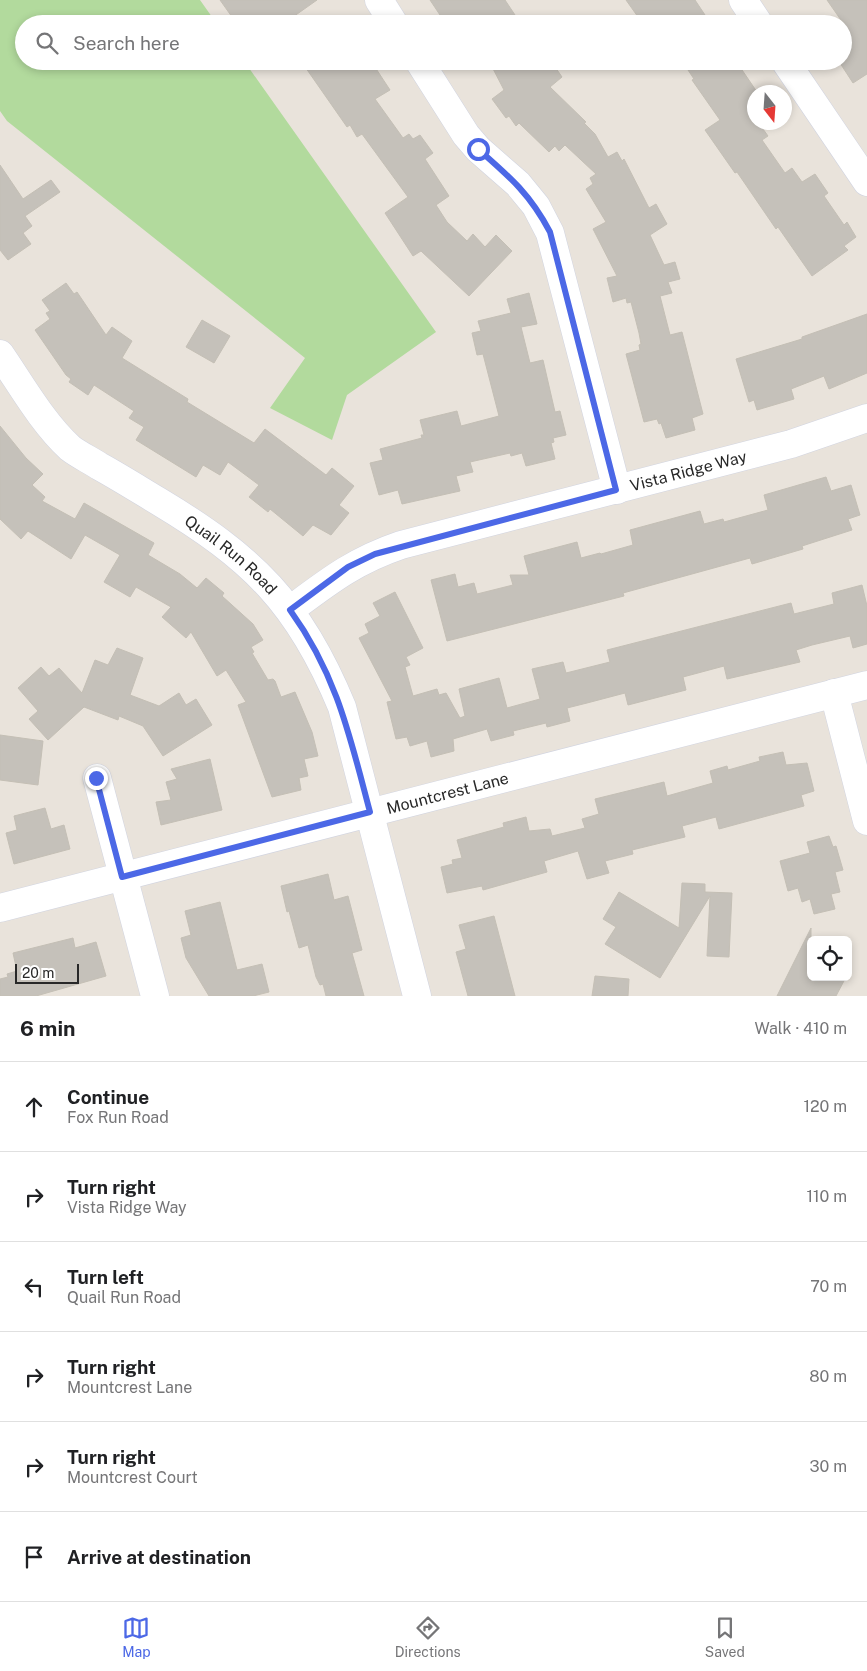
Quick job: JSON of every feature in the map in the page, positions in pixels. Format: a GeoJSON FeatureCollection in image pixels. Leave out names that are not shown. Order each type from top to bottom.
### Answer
{"type":"FeatureCollection","features":[{"type":"Feature","properties":{"kind":"street"},"geometry":{"type":"LineString","coordinates":[[379,0],[388,15]]}},
{"type":"Feature","properties":{"kind":"street"},"geometry":{"type":"LineString","coordinates":[[743,0],[753,15]]}},
{"type":"Feature","properties":{"kind":"street"},"geometry":{"type":"LineString","coordinates":[[425,70],[466,135],[478,149],[518,184],[536,206],[550,232],[616,490]]}},
{"type":"Feature","properties":{"kind":"street"},"geometry":{"type":"LineString","coordinates":[[791,70],[867,182]]}},
{"type":"Feature","properties":{"kind":"street","name":"Quail Run Road"},"geometry":{"type":"LineString","coordinates":[[0,354],[52,431],[72,450],[197,524],[234,551],[263,578],[290,610],[325,667],[342,707],[417,996]]}},
{"type":"Feature","properties":{"kind":"street","name":"Vista Ridge Way"},"geometry":{"type":"LineString","coordinates":[[290,610],[348,567],[375,554],[791,444],[867,418]]}},
{"type":"Feature","properties":{"kind":"street","name":"Mountcrest Lane"},"geometry":{"type":"LineString","coordinates":[[0,908],[867,684]]}},
{"type":"Feature","properties":{"kind":"street"},"geometry":{"type":"LineString","coordinates":[[834,693],[867,821]]}},
{"type":"Feature","properties":{"kind":"street"},"geometry":{"type":"LineString","coordinates":[[96,778],[155,996]]}},
{"type":"Feature","properties":{"kind":"green space"},"geometry":{"type":"Polygon","coordinates":[[[0,0],[200,0],[211,15],[15,15],[15,70],[250,70],[436,332],[347,395],[332,440],[270,408],[305,358],[7,121],[0,111],[0,0]]]}},
{"type":"Feature","properties":{"kind":"building"},"geometry":{"type":"Polygon","coordinates":[[[220,0],[317,0],[296,15],[231,15],[220,0]]]}},
{"type":"Feature","properties":{"kind":"building"},"geometry":{"type":"Polygon","coordinates":[[[430,0],[505,0],[515,15],[440,15],[430,0]]]}},
{"type":"Feature","properties":{"kind":"building"},"geometry":{"type":"Polygon","coordinates":[[[626,0],[695,0],[705,15],[637,15],[626,0]]]}},
{"type":"Feature","properties":{"kind":"building"},"geometry":{"type":"Polygon","coordinates":[[[827,0],[867,0],[867,74],[853,83],[845,70],[852,70],[852,15],[837,15],[827,0]]]}},
{"type":"Feature","properties":{"kind":"building"},"geometry":{"type":"Polygon","coordinates":[[[307,70],[377,70],[390,90],[375,99],[403,138],[409,134],[413,139],[420,135],[433,153],[425,159],[449,196],[436,205],[447,222],[467,241],[473,234],[485,247],[496,235],[512,251],[469,296],[421,251],[413,256],[385,213],[408,197],[362,134],[357,137],[350,125],[347,127],[307,70]]]}},
{"type":"Feature","properties":{"kind":"building"},"geometry":{"type":"Polygon","coordinates":[[[494,70],[557,70],[562,77],[550,87],[586,122],[584,123],[595,134],[608,157],[617,152],[622,161],[624,159],[649,208],[656,204],[667,224],[650,235],[664,265],[675,262],[680,279],[668,282],[672,293],[660,296],[670,335],[682,332],[703,414],[692,418],[695,430],[666,438],[661,423],[659,424],[657,419],[644,422],[626,354],[640,350],[639,345],[641,344],[631,302],[627,303],[626,298],[613,302],[607,278],[617,276],[593,229],[606,222],[586,189],[593,184],[590,178],[596,174],[565,145],[559,151],[555,146],[549,152],[519,123],[516,126],[509,116],[506,118],[492,99],[504,90],[494,70]]]}},
{"type":"Feature","properties":{"kind":"building"},"geometry":{"type":"Polygon","coordinates":[[[688,70],[742,70],[752,85],[747,85],[747,130],[764,130],[768,136],[762,140],[785,173],[792,168],[802,182],[815,174],[828,193],[824,196],[844,225],[847,222],[856,237],[844,246],[848,250],[812,276],[778,227],[776,229],[737,172],[735,173],[705,130],[720,120],[692,80],[694,79],[688,70]]]}},
{"type":"Feature","properties":{"kind":"building"},"geometry":{"type":"Polygon","coordinates":[[[0,165],[23,199],[51,180],[60,192],[25,216],[32,226],[23,233],[31,244],[8,260],[0,250],[0,165]]]}},
{"type":"Feature","properties":{"kind":"building"},"geometry":{"type":"Polygon","coordinates":[[[66,283],[74,294],[77,292],[106,335],[112,327],[132,341],[122,358],[188,399],[187,402],[254,443],[265,429],[326,475],[332,468],[354,486],[339,505],[349,513],[331,535],[313,525],[303,536],[270,509],[268,512],[249,497],[259,485],[228,462],[220,475],[203,465],[196,477],[136,440],[144,427],[129,418],[134,411],[94,385],[88,395],[69,382],[71,379],[66,375],[35,330],[50,319],[46,313],[50,311],[42,300],[66,283]]]}},
{"type":"Feature","properties":{"kind":"building"},"geometry":{"type":"Polygon","coordinates":[[[529,293],[537,324],[521,327],[530,363],[543,360],[555,412],[560,411],[566,435],[553,438],[554,442],[551,443],[555,459],[526,466],[522,453],[511,456],[510,453],[470,462],[473,472],[456,476],[460,491],[402,504],[398,490],[379,495],[370,463],[383,460],[380,449],[422,438],[421,435],[424,435],[420,420],[457,411],[461,426],[499,416],[483,354],[477,355],[472,333],[481,331],[478,321],[511,313],[507,299],[529,293]]]}},
{"type":"Feature","properties":{"kind":"building"},"geometry":{"type":"Polygon","coordinates":[[[867,314],[867,373],[829,389],[824,376],[791,389],[794,399],[757,410],[754,400],[749,402],[736,359],[802,339],[802,337],[867,314]]]}},
{"type":"Feature","properties":{"kind":"building"},"geometry":{"type":"Polygon","coordinates":[[[202,320],[230,336],[214,363],[186,347],[202,320]]]}},
{"type":"Feature","properties":{"kind":"building"},"geometry":{"type":"Polygon","coordinates":[[[0,426],[26,458],[43,474],[32,485],[45,497],[42,501],[75,519],[84,503],[154,543],[148,555],[180,574],[197,588],[206,578],[224,593],[222,596],[253,624],[263,640],[251,647],[254,652],[252,653],[268,680],[273,679],[275,681],[281,697],[295,692],[312,732],[318,756],[304,759],[308,776],[299,778],[301,790],[272,797],[238,705],[246,702],[226,670],[217,676],[191,632],[186,638],[162,617],[171,607],[136,587],[130,597],[104,582],[120,555],[85,535],[71,559],[28,531],[21,539],[0,519],[0,426]]]}},
{"type":"Feature","properties":{"kind":"building"},"geometry":{"type":"Polygon","coordinates":[[[826,477],[831,491],[851,485],[860,515],[848,519],[852,530],[802,546],[803,549],[752,564],[750,558],[623,593],[624,596],[447,641],[431,580],[455,574],[458,587],[474,583],[477,594],[513,585],[510,575],[529,575],[524,556],[577,542],[581,558],[601,554],[633,545],[630,530],[700,511],[704,524],[723,519],[724,522],[768,510],[764,495],[826,477]]]}},
{"type":"Feature","properties":{"kind":"building"},"geometry":{"type":"Polygon","coordinates":[[[862,585],[867,606],[867,644],[853,648],[850,636],[812,645],[796,650],[800,662],[727,679],[724,666],[683,677],[686,690],[628,705],[625,693],[567,708],[570,721],[547,727],[546,723],[513,731],[514,735],[491,741],[487,729],[453,739],[454,751],[431,757],[427,741],[410,746],[407,737],[396,739],[387,702],[392,701],[359,638],[369,633],[365,624],[380,616],[373,603],[395,592],[423,648],[406,657],[410,665],[405,667],[413,696],[437,689],[439,695],[446,693],[460,718],[465,716],[459,689],[499,678],[507,708],[540,699],[532,669],[563,662],[566,673],[610,662],[607,650],[791,603],[794,614],[834,604],[832,593],[862,585]]]}},
{"type":"Feature","properties":{"kind":"building"},"geometry":{"type":"Polygon","coordinates":[[[117,648],[143,658],[130,695],[159,706],[179,693],[186,705],[196,699],[212,725],[163,756],[143,726],[119,716],[118,720],[84,707],[48,740],[29,719],[38,711],[18,688],[41,667],[49,676],[59,668],[82,693],[95,660],[108,665],[117,648]]]}},
{"type":"Feature","properties":{"kind":"building"},"geometry":{"type":"Polygon","coordinates":[[[0,735],[43,741],[38,785],[0,780],[0,735]]]}},
{"type":"Feature","properties":{"kind":"building"},"geometry":{"type":"Polygon","coordinates":[[[783,752],[786,765],[807,763],[814,791],[801,795],[804,806],[719,829],[716,817],[682,826],[685,837],[632,850],[633,854],[605,861],[609,873],[587,879],[578,851],[544,861],[547,872],[483,890],[482,886],[447,893],[441,867],[453,864],[452,860],[462,858],[457,840],[504,827],[503,823],[526,817],[529,831],[550,829],[552,836],[585,828],[582,819],[599,814],[595,799],[664,782],[667,796],[713,783],[710,771],[727,766],[728,770],[760,761],[759,757],[783,752]]]}},
{"type":"Feature","properties":{"kind":"building"},"geometry":{"type":"Polygon","coordinates":[[[210,759],[222,810],[161,825],[156,802],[171,800],[166,782],[177,779],[171,769],[210,759]]]}},
{"type":"Feature","properties":{"kind":"building"},"geometry":{"type":"Polygon","coordinates":[[[45,808],[51,829],[64,825],[70,849],[14,864],[6,833],[17,830],[14,816],[45,808]]]}},
{"type":"Feature","properties":{"kind":"building"},"geometry":{"type":"Polygon","coordinates":[[[829,836],[833,847],[836,846],[843,870],[835,872],[840,892],[831,894],[835,909],[814,914],[810,899],[802,902],[798,888],[788,891],[780,861],[810,853],[807,842],[829,836]]]}},
{"type":"Feature","properties":{"kind":"building"},"geometry":{"type":"Polygon","coordinates":[[[328,874],[334,900],[348,896],[362,950],[352,953],[364,996],[326,996],[323,984],[320,985],[316,977],[308,945],[299,948],[289,911],[287,912],[281,886],[328,874]]]}},
{"type":"Feature","properties":{"kind":"building"},"geometry":{"type":"Polygon","coordinates":[[[682,883],[705,884],[705,892],[732,893],[729,957],[707,956],[710,896],[660,978],[605,944],[616,927],[603,919],[619,892],[679,928],[682,883]]]}},
{"type":"Feature","properties":{"kind":"building"},"geometry":{"type":"Polygon","coordinates":[[[220,902],[237,970],[262,964],[269,992],[253,996],[209,996],[186,958],[181,938],[191,935],[185,911],[220,902]]]}},
{"type":"Feature","properties":{"kind":"building"},"geometry":{"type":"Polygon","coordinates":[[[494,916],[515,996],[468,996],[456,952],[466,949],[459,925],[494,916]]]}},
{"type":"Feature","properties":{"kind":"building"},"geometry":{"type":"Polygon","coordinates":[[[811,928],[811,936],[807,936],[811,928]]]}},
{"type":"Feature","properties":{"kind":"building"},"geometry":{"type":"Polygon","coordinates":[[[807,936],[807,981],[844,981],[836,996],[777,996],[807,936]]]}},
{"type":"Feature","properties":{"kind":"building"},"geometry":{"type":"Polygon","coordinates":[[[73,938],[75,948],[96,942],[106,976],[36,996],[0,996],[0,979],[8,977],[7,974],[17,971],[13,953],[73,938]]]}},
{"type":"Feature","properties":{"kind":"building"},"geometry":{"type":"Polygon","coordinates":[[[595,976],[629,979],[628,996],[592,996],[595,976]]]}},
{"type":"Feature","properties":{"kind":"route"},"geometry":{"type":"LineString","coordinates":[[96,778],[122,877],[370,812],[342,707],[325,667],[290,610],[348,567],[375,554],[401,545],[616,490],[550,232],[536,206],[518,184],[478,149]]}}]}
